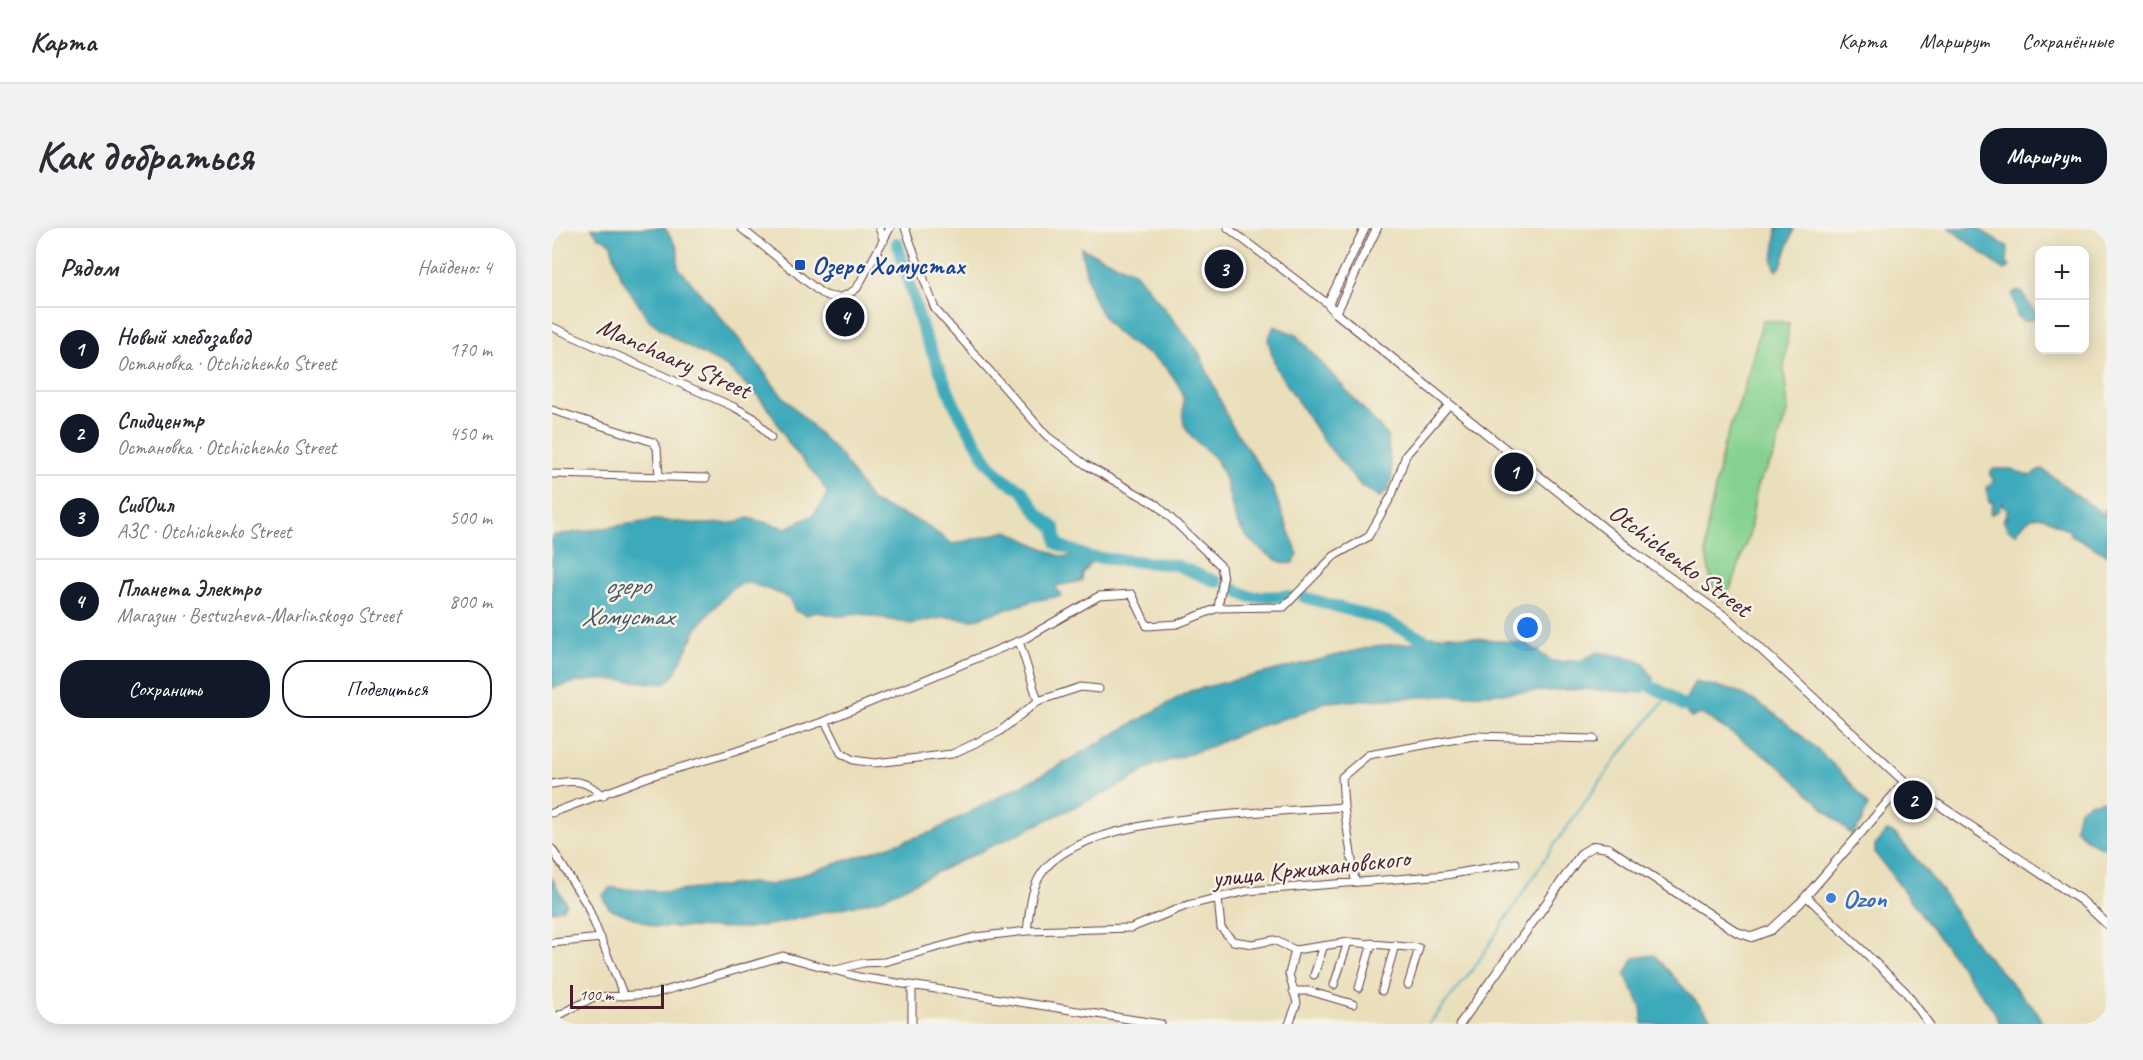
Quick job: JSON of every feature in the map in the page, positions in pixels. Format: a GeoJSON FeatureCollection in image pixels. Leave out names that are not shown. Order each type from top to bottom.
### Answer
{"type":"FeatureCollection","features":[{"type":"Feature","properties":{"kind":"street"},"geometry":{"type":"LineString","coordinates":[[741,228],[815,288],[832,298],[848,295],[857,288],[890,228]]}},
{"type":"Feature","properties":{"kind":"street"},"geometry":{"type":"LineString","coordinates":[[879,228],[884,241]]}},
{"type":"Feature","properties":{"kind":"street"},"geometry":{"type":"LineString","coordinates":[[905,228],[930,303],[950,329],[1047,436],[1086,465],[1157,505],[1221,566],[1223,579],[1218,608]]}},
{"type":"Feature","properties":{"kind":"street","name":"Otchichenko Street"},"geometry":{"type":"LineString","coordinates":[[1228,228],[1238,231],[1449,405],[1635,554],[1727,618],[1905,782],[2082,901],[2107,924]]}},
{"type":"Feature","properties":{"kind":"street"},"geometry":{"type":"LineString","coordinates":[[1328,304],[1365,228]]}},
{"type":"Feature","properties":{"kind":"street"},"geometry":{"type":"LineString","coordinates":[[1336,313],[1377,228]]}},
{"type":"Feature","properties":{"kind":"street","name":"Manchaary Street"},"geometry":{"type":"LineString","coordinates":[[552,327],[734,407],[754,418],[771,438]]}},
{"type":"Feature","properties":{"kind":"street"},"geometry":{"type":"LineString","coordinates":[[552,813],[603,796],[651,776],[734,752],[825,721],[1019,641],[1099,596],[1132,594],[1147,626],[1177,624],[1218,608],[1284,607],[1334,556],[1368,537],[1392,495],[1406,455],[1449,405]]}},
{"type":"Feature","properties":{"kind":"street"},"geometry":{"type":"LineString","coordinates":[[552,410],[653,442],[657,448],[659,476]]}},
{"type":"Feature","properties":{"kind":"street"},"geometry":{"type":"LineString","coordinates":[[552,474],[706,478]]}},
{"type":"Feature","properties":{"kind":"street"},"geometry":{"type":"LineString","coordinates":[[1019,641],[1038,701]]}},
{"type":"Feature","properties":{"kind":"street"},"geometry":{"type":"LineString","coordinates":[[825,721],[841,753],[853,760],[882,762],[952,754],[999,732],[1038,701],[1081,687],[1098,689]]}},
{"type":"Feature","properties":{"kind":"street"},"geometry":{"type":"LineString","coordinates":[[1355,881],[1342,777],[1368,755],[1474,736],[1593,739]]}},
{"type":"Feature","properties":{"kind":"street"},"geometry":{"type":"LineString","coordinates":[[552,784],[569,780],[585,782],[603,796]]}},
{"type":"Feature","properties":{"kind":"street"},"geometry":{"type":"LineString","coordinates":[[1460,1024],[1582,852],[1594,846],[1608,848],[1737,932],[1752,937],[1771,930],[1806,896],[1905,782]]}},
{"type":"Feature","properties":{"kind":"street"},"geometry":{"type":"LineString","coordinates":[[1027,931],[1031,896],[1044,870],[1066,853],[1089,842],[1149,823],[1344,807]]}},
{"type":"Feature","properties":{"kind":"street"},"geometry":{"type":"LineString","coordinates":[[552,849],[587,905],[624,996]]}},
{"type":"Feature","properties":{"kind":"street","name":"улица Кржижановского"},"geometry":{"type":"LineString","coordinates":[[832,971],[863,963],[884,962],[957,940],[1027,931],[1131,928],[1188,905],[1257,890],[1446,875],[1516,863]]}},
{"type":"Feature","properties":{"kind":"street"},"geometry":{"type":"LineString","coordinates":[[1806,896],[1905,991],[1929,1024]]}},
{"type":"Feature","properties":{"kind":"street"},"geometry":{"type":"LineString","coordinates":[[1218,898],[1221,928],[1233,941],[1253,944],[1274,940],[1295,950],[1372,943],[1419,948],[1407,985]]}},
{"type":"Feature","properties":{"kind":"street"},"geometry":{"type":"LineString","coordinates":[[552,943],[602,938]]}},
{"type":"Feature","properties":{"kind":"street"},"geometry":{"type":"LineString","coordinates":[[1359,988],[1372,943]]}},
{"type":"Feature","properties":{"kind":"street"},"geometry":{"type":"LineString","coordinates":[[1334,985],[1347,945]]}},
{"type":"Feature","properties":{"kind":"street"},"geometry":{"type":"LineString","coordinates":[[1382,991],[1395,945]]}},
{"type":"Feature","properties":{"kind":"street"},"geometry":{"type":"LineString","coordinates":[[1314,975],[1323,948]]}},
{"type":"Feature","properties":{"kind":"street"},"geometry":{"type":"LineString","coordinates":[[1289,1024],[1297,1003],[1289,974],[1295,950]]}},
{"type":"Feature","properties":{"kind":"street"},"geometry":{"type":"LineString","coordinates":[[552,1019],[594,997],[654,994],[783,956],[832,971],[912,986],[1161,1024]]}},
{"type":"Feature","properties":{"kind":"street"},"geometry":{"type":"LineString","coordinates":[[912,986],[912,1024]]}},
{"type":"Feature","properties":{"kind":"street"},"geometry":{"type":"LineString","coordinates":[[1293,991],[1310,991],[1353,1004]]}},
{"type":"Feature","properties":{"kind":"green space"},"geometry":{"type":"Polygon","coordinates":[[[1763,320],[1789,323],[1784,369],[1788,409],[1773,458],[1757,485],[1750,531],[1734,580],[1727,595],[1721,596],[1713,589],[1706,555],[1706,533],[1724,444],[1742,395],[1763,320]]]}},
{"type":"Feature","properties":{"kind":"water","name":"озеро Хомустах"},"geometry":{"type":"Polygon","coordinates":[[[592,228],[665,228],[678,249],[678,267],[743,344],[778,391],[841,456],[872,502],[921,522],[953,544],[1008,531],[1057,555],[1067,557],[1086,552],[1095,558],[1083,573],[1082,581],[1055,586],[1061,596],[1033,601],[972,620],[947,617],[911,624],[861,614],[838,616],[817,612],[806,615],[795,611],[790,600],[781,594],[750,583],[740,584],[730,590],[699,625],[673,676],[664,684],[596,680],[552,688],[552,536],[656,520],[702,524],[733,523],[748,518],[786,528],[812,516],[823,503],[827,493],[821,482],[790,445],[770,411],[758,396],[727,367],[673,338],[648,319],[621,277],[610,242],[598,237],[592,228]]]}},
{"type":"Feature","properties":{"kind":"water"},"geometry":{"type":"Polygon","coordinates":[[[1777,228],[1794,228],[1781,266],[1776,271],[1773,262],[1777,228]]]}},
{"type":"Feature","properties":{"kind":"water"},"geometry":{"type":"Polygon","coordinates":[[[1949,228],[1977,228],[2008,247],[2007,264],[2010,267],[2004,270],[1949,228]]]}},
{"type":"Feature","properties":{"kind":"water"},"geometry":{"type":"Polygon","coordinates":[[[1081,248],[1136,273],[1198,351],[1231,424],[1271,484],[1298,555],[1293,563],[1281,562],[1271,557],[1250,541],[1241,530],[1217,461],[1191,436],[1184,424],[1183,396],[1176,381],[1164,366],[1126,340],[1106,321],[1094,299],[1086,275],[1081,248]]]}},
{"type":"Feature","properties":{"kind":"water"},"geometry":{"type":"Polygon","coordinates":[[[2016,291],[2022,292],[2035,310],[2035,319],[2023,321],[2017,315],[2012,294],[2016,291]]]}},
{"type":"Feature","properties":{"kind":"water"},"geometry":{"type":"Polygon","coordinates":[[[1274,326],[1296,335],[1387,435],[1392,477],[1388,490],[1380,497],[1361,486],[1323,440],[1276,368],[1268,340],[1274,326]]]}},
{"type":"Feature","properties":{"kind":"water"},"geometry":{"type":"Polygon","coordinates":[[[1992,469],[2011,469],[2030,476],[2042,469],[2104,515],[2104,510],[2107,512],[2107,555],[2070,534],[2070,531],[2042,517],[2036,516],[2030,519],[2016,533],[2008,530],[2003,520],[2005,516],[2009,518],[2006,513],[2009,509],[2004,508],[2002,503],[1998,511],[1990,515],[1993,502],[1989,502],[1986,488],[1994,480],[1990,475],[1992,469]]]}},
{"type":"Feature","properties":{"kind":"water"},"geometry":{"type":"Polygon","coordinates":[[[1451,635],[1527,644],[1552,661],[1582,660],[1598,652],[1635,659],[1644,664],[1654,679],[1642,693],[1583,689],[1325,702],[1298,714],[1248,730],[1207,748],[1152,766],[1127,782],[880,899],[780,923],[749,928],[656,927],[609,908],[602,896],[610,888],[669,892],[750,883],[771,885],[932,832],[1053,769],[1190,691],[1375,646],[1413,643],[1431,636],[1451,635]]]}},
{"type":"Feature","properties":{"kind":"water"},"geometry":{"type":"Polygon","coordinates":[[[1695,682],[1733,690],[1744,695],[1776,715],[1812,744],[1845,777],[1868,806],[1861,823],[1852,835],[1775,762],[1701,714],[1691,718],[1682,706],[1695,682]]]}},
{"type":"Feature","properties":{"kind":"water"},"geometry":{"type":"Polygon","coordinates":[[[2107,800],[2107,849],[2088,841],[2075,828],[2079,810],[2089,803],[2107,800]]]}},
{"type":"Feature","properties":{"kind":"water"},"geometry":{"type":"Polygon","coordinates":[[[1887,831],[1895,834],[1939,887],[1977,945],[2038,1013],[2042,1024],[2000,1024],[1993,1009],[1875,853],[1875,845],[1887,831]]]}},
{"type":"Feature","properties":{"kind":"water"},"geometry":{"type":"Polygon","coordinates":[[[552,878],[566,903],[562,909],[552,911],[552,878]]]}},
{"type":"Feature","properties":{"kind":"water"},"geometry":{"type":"Polygon","coordinates":[[[1654,955],[1714,1024],[1643,1024],[1641,1006],[1625,975],[1634,958],[1654,955]]]}},
{"type":"Feature","properties":{"kind":"waterway"},"geometry":{"type":"LineString","coordinates":[[897,243],[923,331],[955,406],[988,463],[1005,480],[1022,490],[1038,514],[1055,528],[1057,544],[1089,557],[1176,565],[1217,582]]}},
{"type":"Feature","properties":{"kind":"waterway"},"geometry":{"type":"LineString","coordinates":[[1229,587],[1251,597],[1288,596]]}},
{"type":"Feature","properties":{"kind":"waterway"},"geometry":{"type":"LineString","coordinates":[[1304,597],[1383,620],[1424,639]]}},
{"type":"Feature","properties":{"kind":"waterway"},"geometry":{"type":"LineString","coordinates":[[1648,685],[1669,695],[1682,706],[1697,703]]}},
{"type":"Feature","properties":{"kind":"waterway"},"geometry":{"type":"LineString","coordinates":[[1429,1024],[1474,968],[1554,845],[1617,758],[1669,695]]}},
{"type":"Feature","properties":{"kind":"place","name":"Озеро Хомустах"},"geometry":{"type":"Point","coordinates":[800,265]}},
{"type":"Feature","properties":{"kind":"place","name":"СибОил"},"geometry":{"type":"Point","coordinates":[1224,269]}},
{"type":"Feature","properties":{"kind":"place","name":"Планета Электро"},"geometry":{"type":"Point","coordinates":[845,317]}},
{"type":"Feature","properties":{"kind":"place","name":"Новый хлебозавод"},"geometry":{"type":"Point","coordinates":[1514,472]}},
{"type":"Feature","properties":{"kind":"place","name":"Спидцентр"},"geometry":{"type":"Point","coordinates":[1913,800]}},
{"type":"Feature","properties":{"kind":"place","name":"Ozon"},"geometry":{"type":"Point","coordinates":[1831,898]}}]}
